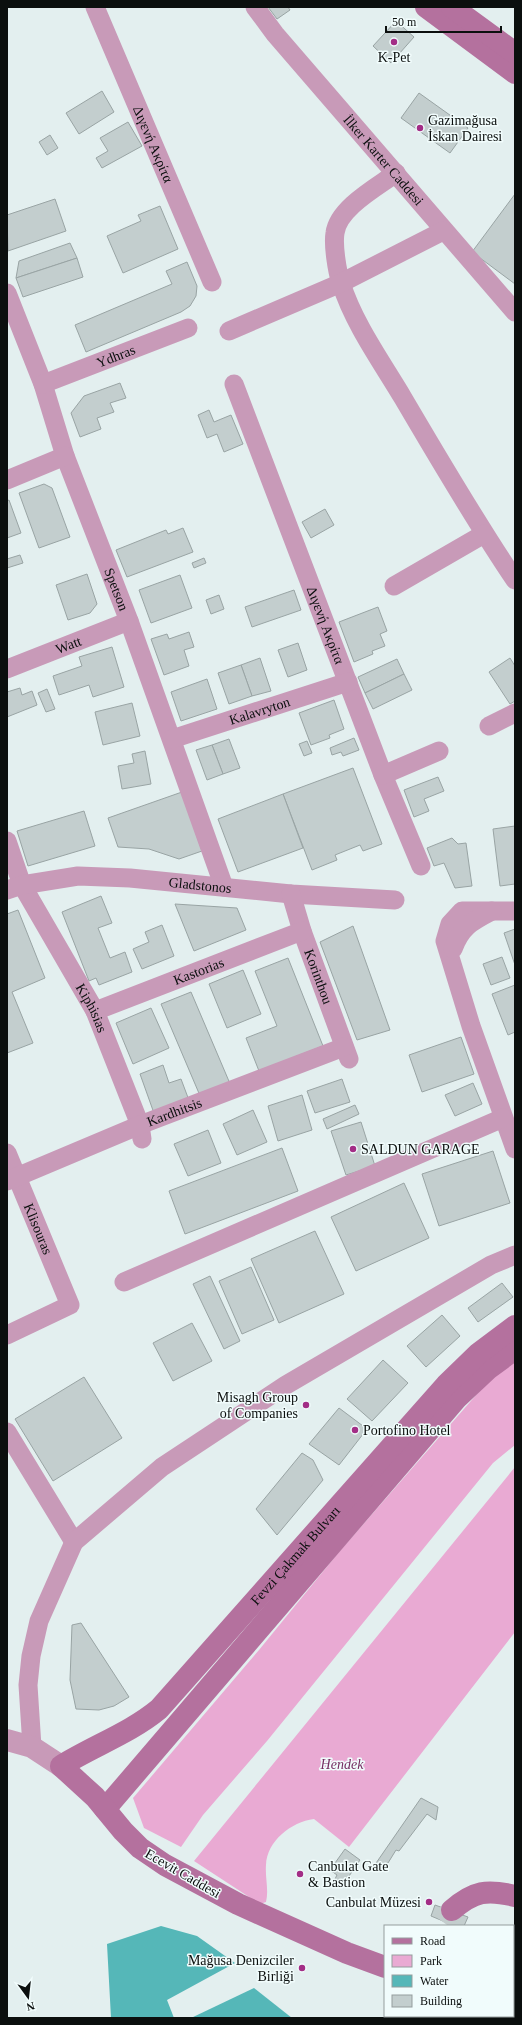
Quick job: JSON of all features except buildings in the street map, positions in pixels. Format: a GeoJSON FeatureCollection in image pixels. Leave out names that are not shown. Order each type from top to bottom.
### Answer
{"type":"FeatureCollection","features":[{"type":"Feature","properties":{"kind":"main road"},"geometry":{"type":"LineString","coordinates":[[426,7],[515,72]]}},
{"type":"Feature","properties":{"kind":"main road"},"geometry":{"type":"LineString","coordinates":[[452,7],[515,53]]}},
{"type":"Feature","properties":{"kind":"main road","name":"Fevzi Çakmak Bulvarı"},"geometry":{"type":"LineString","coordinates":[[61,1766],[92,1747],[134,1727],[159,1709],[446,1386],[479,1353],[515,1326]]}},
{"type":"Feature","properties":{"kind":"main road","name":"Fevzi Çakmak Bulvarı"},"geometry":{"type":"LineString","coordinates":[[105,1809],[456,1399],[488,1369],[515,1349]]}},
{"type":"Feature","properties":{"kind":"main road","name":"Ecevit Caddesi"},"geometry":{"type":"LineString","coordinates":[[61,1766],[80,1781],[140,1848],[165,1865],[238,1904],[347,1953],[384,1967]]}},
{"type":"Feature","properties":{"kind":"main road"},"geometry":{"type":"LineString","coordinates":[[445,1919],[478,1893],[496,1891],[515,1896]]}},
{"type":"Feature","properties":{"kind":"street","name":"Διγενή Ακρίτα"},"geometry":{"type":"LineString","coordinates":[[94,7],[212,282]]}},
{"type":"Feature","properties":{"kind":"street","name":"İlker Karter Caddesi"},"geometry":{"type":"LineString","coordinates":[[255,7],[275,34],[515,312]]}},
{"type":"Feature","properties":{"kind":"street"},"geometry":{"type":"LineString","coordinates":[[396,173],[349,208],[339,219],[335,233],[341,283],[354,313],[375,351],[484,534],[515,580]]}},
{"type":"Feature","properties":{"kind":"street"},"geometry":{"type":"LineString","coordinates":[[229,331],[341,283],[443,230]]}},
{"type":"Feature","properties":{"kind":"street","name":"Spetson"},"geometry":{"type":"LineString","coordinates":[[8,300],[43,384],[66,456],[129,621],[224,887]]}},
{"type":"Feature","properties":{"kind":"street","name":"Ydhras"},"geometry":{"type":"LineString","coordinates":[[43,384],[188,328]]}},
{"type":"Feature","properties":{"kind":"street","name":"Διγενή Ακρίτα"},"geometry":{"type":"LineString","coordinates":[[234,384],[383,775],[421,866]]}},
{"type":"Feature","properties":{"kind":"street"},"geometry":{"type":"LineString","coordinates":[[7,480],[66,456]]}},
{"type":"Feature","properties":{"kind":"street"},"geometry":{"type":"LineString","coordinates":[[394,586],[484,534]]}},
{"type":"Feature","properties":{"kind":"street","name":"Watt"},"geometry":{"type":"LineString","coordinates":[[7,669],[129,621]]}},
{"type":"Feature","properties":{"kind":"street","name":"Kalavryton"},"geometry":{"type":"LineString","coordinates":[[172,739],[348,682]]}},
{"type":"Feature","properties":{"kind":"street"},"geometry":{"type":"LineString","coordinates":[[489,726],[515,714]]}},
{"type":"Feature","properties":{"kind":"street"},"geometry":{"type":"LineString","coordinates":[[383,775],[439,751]]}},
{"type":"Feature","properties":{"kind":"street","name":"Kiphisias"},"geometry":{"type":"LineString","coordinates":[[7,841],[15,888],[95,1011],[141,1132]]}},
{"type":"Feature","properties":{"kind":"street","name":"Gladstonos"},"geometry":{"type":"LineString","coordinates":[[15,888],[78,876],[130,878],[291,894],[395,900]]}},
{"type":"Feature","properties":{"kind":"street","name":"Korinthou"},"geometry":{"type":"LineString","coordinates":[[291,894],[302,930],[346,1053]]}},
{"type":"Feature","properties":{"kind":"street"},"geometry":{"type":"LineString","coordinates":[[515,911],[462,911],[450,924],[445,941],[450,963],[515,1149]]}},
{"type":"Feature","properties":{"kind":"street","name":"Kastorias"},"geometry":{"type":"LineString","coordinates":[[95,1011],[302,930]]}},
{"type":"Feature","properties":{"kind":"street","name":"Kardhitsis"},"geometry":{"type":"LineString","coordinates":[[12,1179],[141,1132],[346,1053]]}},
{"type":"Feature","properties":{"kind":"street"},"geometry":{"type":"LineString","coordinates":[[124,1282],[503,1118]]}},
{"type":"Feature","properties":{"kind":"street","name":"Klisouras"},"geometry":{"type":"LineString","coordinates":[[7,1153],[12,1179],[70,1305],[7,1335]]}},
{"type":"Feature","properties":{"kind":"street"},"geometry":{"type":"LineString","coordinates":[[32,1747],[28,1685],[31,1656],[39,1621],[74,1542],[162,1467],[286,1385],[491,1266],[515,1255]]}},
{"type":"Feature","properties":{"kind":"street"},"geometry":{"type":"LineString","coordinates":[[7,1432],[74,1542]]}},
{"type":"Feature","properties":{"kind":"street","name":"Ecevit Caddesi"},"geometry":{"type":"LineString","coordinates":[[7,1740],[32,1747],[61,1766]]}},
{"type":"Feature","properties":{"kind":"green space"},"geometry":{"type":"Polygon","coordinates":[[[515,1360],[515,1445],[493,1463],[267,1741],[203,1815],[181,1847],[144,1828],[133,1798],[259,1650],[339,1552],[491,1378],[515,1360]]]}},
{"type":"Feature","properties":{"kind":"green space","name":"Hendek"},"geometry":{"type":"Polygon","coordinates":[[[515,1467],[515,1632],[349,1847],[314,1819],[297,1824],[289,1829],[276,1841],[267,1856],[267,1897],[266,1902],[260,1904],[194,1861],[515,1467]]]}},
{"type":"Feature","properties":{"kind":"water"},"geometry":{"type":"Polygon","coordinates":[[[161,1926],[197,1936],[235,1963],[167,2000],[174,2018],[111,2018],[107,1944],[161,1926]]]}},
{"type":"Feature","properties":{"kind":"water"},"geometry":{"type":"Polygon","coordinates":[[[254,1988],[292,2018],[191,2018],[254,1988]]]}},
{"type":"Feature","properties":{"kind":"tunnel"},"geometry":{"type":"LineString","coordinates":[[443,1922],[452,1910]]}},
{"type":"Feature","properties":{"kind":"place","name":"K-Pet"},"geometry":{"type":"Point","coordinates":[394,42]}},
{"type":"Feature","properties":{"kind":"place","name":"Gazimağusa İskan Dairesi"},"geometry":{"type":"Point","coordinates":[420,128]}},
{"type":"Feature","properties":{"kind":"place","name":"SALDUN GARAGE"},"geometry":{"type":"Point","coordinates":[353,1149]}},
{"type":"Feature","properties":{"kind":"place","name":"Misagh Group of Companies"},"geometry":{"type":"Point","coordinates":[306,1405]}},
{"type":"Feature","properties":{"kind":"place","name":"Portofino Hotel"},"geometry":{"type":"Point","coordinates":[355,1430]}},
{"type":"Feature","properties":{"kind":"place","name":"Canbulat Gate & Bastion"},"geometry":{"type":"Point","coordinates":[300,1874]}},
{"type":"Feature","properties":{"kind":"place","name":"Canbulat Müzesi"},"geometry":{"type":"Point","coordinates":[429,1902]}},
{"type":"Feature","properties":{"kind":"place","name":"Mağusa Denizciler Birliği"},"geometry":{"type":"Point","coordinates":[302,1968]}}]}
